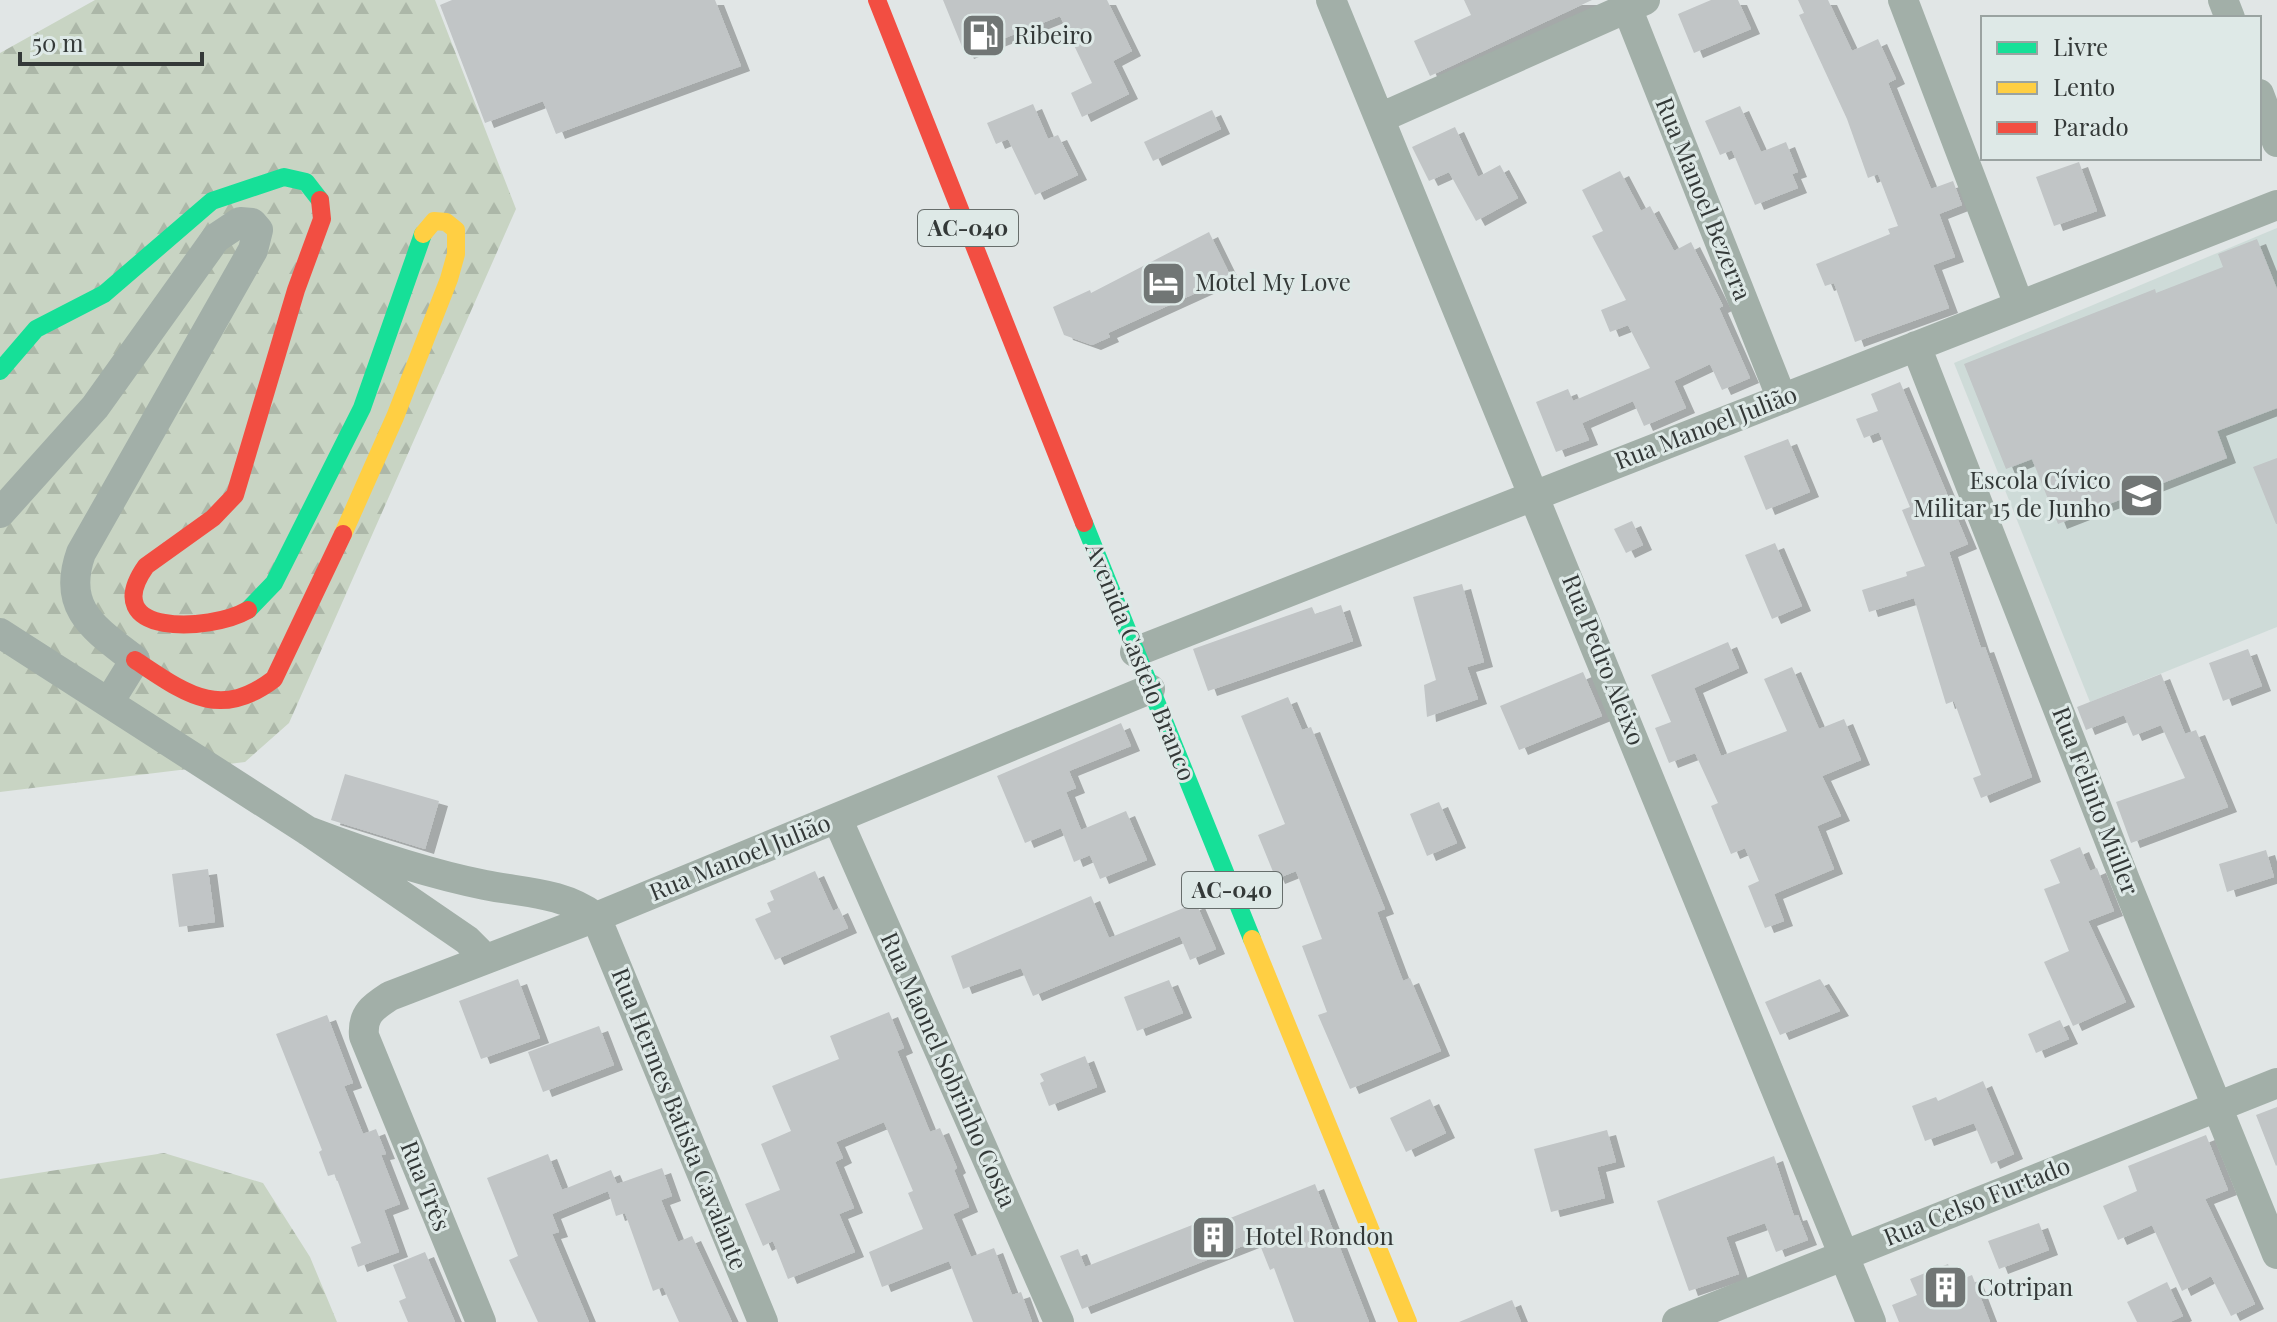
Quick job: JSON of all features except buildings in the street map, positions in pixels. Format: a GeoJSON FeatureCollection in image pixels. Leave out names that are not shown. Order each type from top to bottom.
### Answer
{"type":"FeatureCollection","features":[{"type":"Feature","properties":{"kind":"main road","name":"Avenida Castelo Branco"},"geometry":{"type":"LineString","coordinates":[[877,0],[1135,652],[1408,1322]]}},
{"type":"Feature","properties":{"kind":"main road"},"geometry":{"type":"LineString","coordinates":[[0,371],[36,329],[104,294],[212,201],[284,177],[306,182],[320,196],[322,219],[296,290],[235,495],[227,509],[149,564],[138,576],[133,594],[137,610],[146,620],[163,626],[223,619],[254,608],[274,583],[362,408],[424,231],[434,221],[446,222],[456,230],[458,243],[450,273],[412,377],[346,532],[274,679],[258,694],[237,702],[210,702],[185,693],[135,660]]}},
{"type":"Feature","properties":{"kind":"street","name":"Rua Pedro Aleixo"},"geometry":{"type":"LineString","coordinates":[[1331,0],[1536,495],[1871,1322]]}},
{"type":"Feature","properties":{"kind":"street"},"geometry":{"type":"LineString","coordinates":[[1903,0],[2019,305]]}},
{"type":"Feature","properties":{"kind":"street"},"geometry":{"type":"LineString","coordinates":[[1380,118],[1632,3]]}},
{"type":"Feature","properties":{"kind":"street","name":"Rua Manoel Bezerra"},"geometry":{"type":"LineString","coordinates":[[1632,3],[1782,399]]}},
{"type":"Feature","properties":{"kind":"street"},"geometry":{"type":"LineString","coordinates":[[2261,99],[2277,142]]}},
{"type":"Feature","properties":{"kind":"street","name":"Rua Manoel Julião"},"geometry":{"type":"LineString","coordinates":[[1135,652],[2277,205]]}},
{"type":"Feature","properties":{"kind":"street"},"geometry":{"type":"LineString","coordinates":[[0,513],[95,407],[216,238],[240,222],[252,223],[258,230],[253,250],[81,553],[75,571],[79,607],[91,626],[135,660],[109,702]]}},
{"type":"Feature","properties":{"kind":"street","name":"Rua Felinto Müller"},"geometry":{"type":"LineString","coordinates":[[1916,346],[2277,1254]]}},
{"type":"Feature","properties":{"kind":"street"},"geometry":{"type":"LineString","coordinates":[[0,633],[308,831],[467,940],[486,959]]}},
{"type":"Feature","properties":{"kind":"street","name":"Rua Manoel Julião"},"geometry":{"type":"LineString","coordinates":[[369,1049],[363,1026],[366,1015],[375,1006],[1150,689]]}},
{"type":"Feature","properties":{"kind":"street","name":"Rua Maonel Sobrinho Costa"},"geometry":{"type":"LineString","coordinates":[[837,818],[1059,1322]]}},
{"type":"Feature","properties":{"kind":"street"},"geometry":{"type":"LineString","coordinates":[[308,831],[399,863],[485,885],[554,895],[578,904],[596,917]]}},
{"type":"Feature","properties":{"kind":"street","name":"Rua Hermes Batista Cavalante"},"geometry":{"type":"LineString","coordinates":[[596,917],[763,1322]]}},
{"type":"Feature","properties":{"kind":"street","name":"Rua Três"},"geometry":{"type":"LineString","coordinates":[[369,1049],[481,1322]]}},
{"type":"Feature","properties":{"kind":"street","name":"Rua Celso Furtado"},"geometry":{"type":"LineString","coordinates":[[1677,1322],[2277,1083]]}},
{"type":"Feature","properties":{"kind":"shaded area","name":"Escola Cívico Militar 15 de Junho"},"geometry":{"type":"Polygon","coordinates":[[[2277,228],[2277,627],[2090,702],[1954,363],[2277,228]]]}},
{"type":"Feature","properties":{"kind":"green space"},"geometry":{"type":"Polygon","coordinates":[[[95,0],[435,0],[516,209],[289,723],[245,762],[0,792],[0,53],[95,0]]]}},
{"type":"Feature","properties":{"kind":"green space"},"geometry":{"type":"Polygon","coordinates":[[[164,1153],[263,1183],[310,1257],[337,1322],[0,1322],[0,1179],[164,1153]]]}},
{"type":"Feature","properties":{"kind":"traffic: fast"},"geometry":{"type":"LineString","coordinates":[[0,371],[36,329],[104,294],[212,201],[284,177],[306,182],[320,200]]}},
{"type":"Feature","properties":{"kind":"traffic: fast"},"geometry":{"type":"LineString","coordinates":[[248,610],[274,583],[362,408],[423,234]]}},
{"type":"Feature","properties":{"kind":"traffic: fast"},"geometry":{"type":"LineString","coordinates":[[1084,523],[1252,939]]}},
{"type":"Feature","properties":{"kind":"traffic: slow"},"geometry":{"type":"LineString","coordinates":[[343,534],[395,417],[456,254],[456,230],[446,222],[434,221],[423,234]]}},
{"type":"Feature","properties":{"kind":"traffic: slow"},"geometry":{"type":"LineString","coordinates":[[1252,939],[1408,1322]]}},
{"type":"Feature","properties":{"kind":"traffic: jam"},"geometry":{"type":"LineString","coordinates":[[877,0],[1084,523]]}},
{"type":"Feature","properties":{"kind":"traffic: jam"},"geometry":{"type":"LineString","coordinates":[[248,610],[209,622],[164,623],[146,617],[136,606],[134,589],[146,566],[213,518],[235,495],[296,290],[322,219],[320,200]]}},
{"type":"Feature","properties":{"kind":"traffic: jam"},"geometry":{"type":"LineString","coordinates":[[135,660],[186,692],[203,698],[219,700],[254,692],[274,679],[343,534]]}},
{"type":"Feature","properties":{"kind":"place","name":"Ribeiro"},"geometry":{"type":"Point","coordinates":[983,36]}},
{"type":"Feature","properties":{"kind":"place","name":"Motel My Love"},"geometry":{"type":"Point","coordinates":[1164,283]}},
{"type":"Feature","properties":{"kind":"place","name":"Escola Cívico Militar 15 de Junho"},"geometry":{"type":"Point","coordinates":[2142,495]}},
{"type":"Feature","properties":{"kind":"place","name":"Hotel Rondon"},"geometry":{"type":"Point","coordinates":[1214,1237]}},
{"type":"Feature","properties":{"kind":"place","name":"Cotripan"},"geometry":{"type":"Point","coordinates":[1946,1288]}}]}
